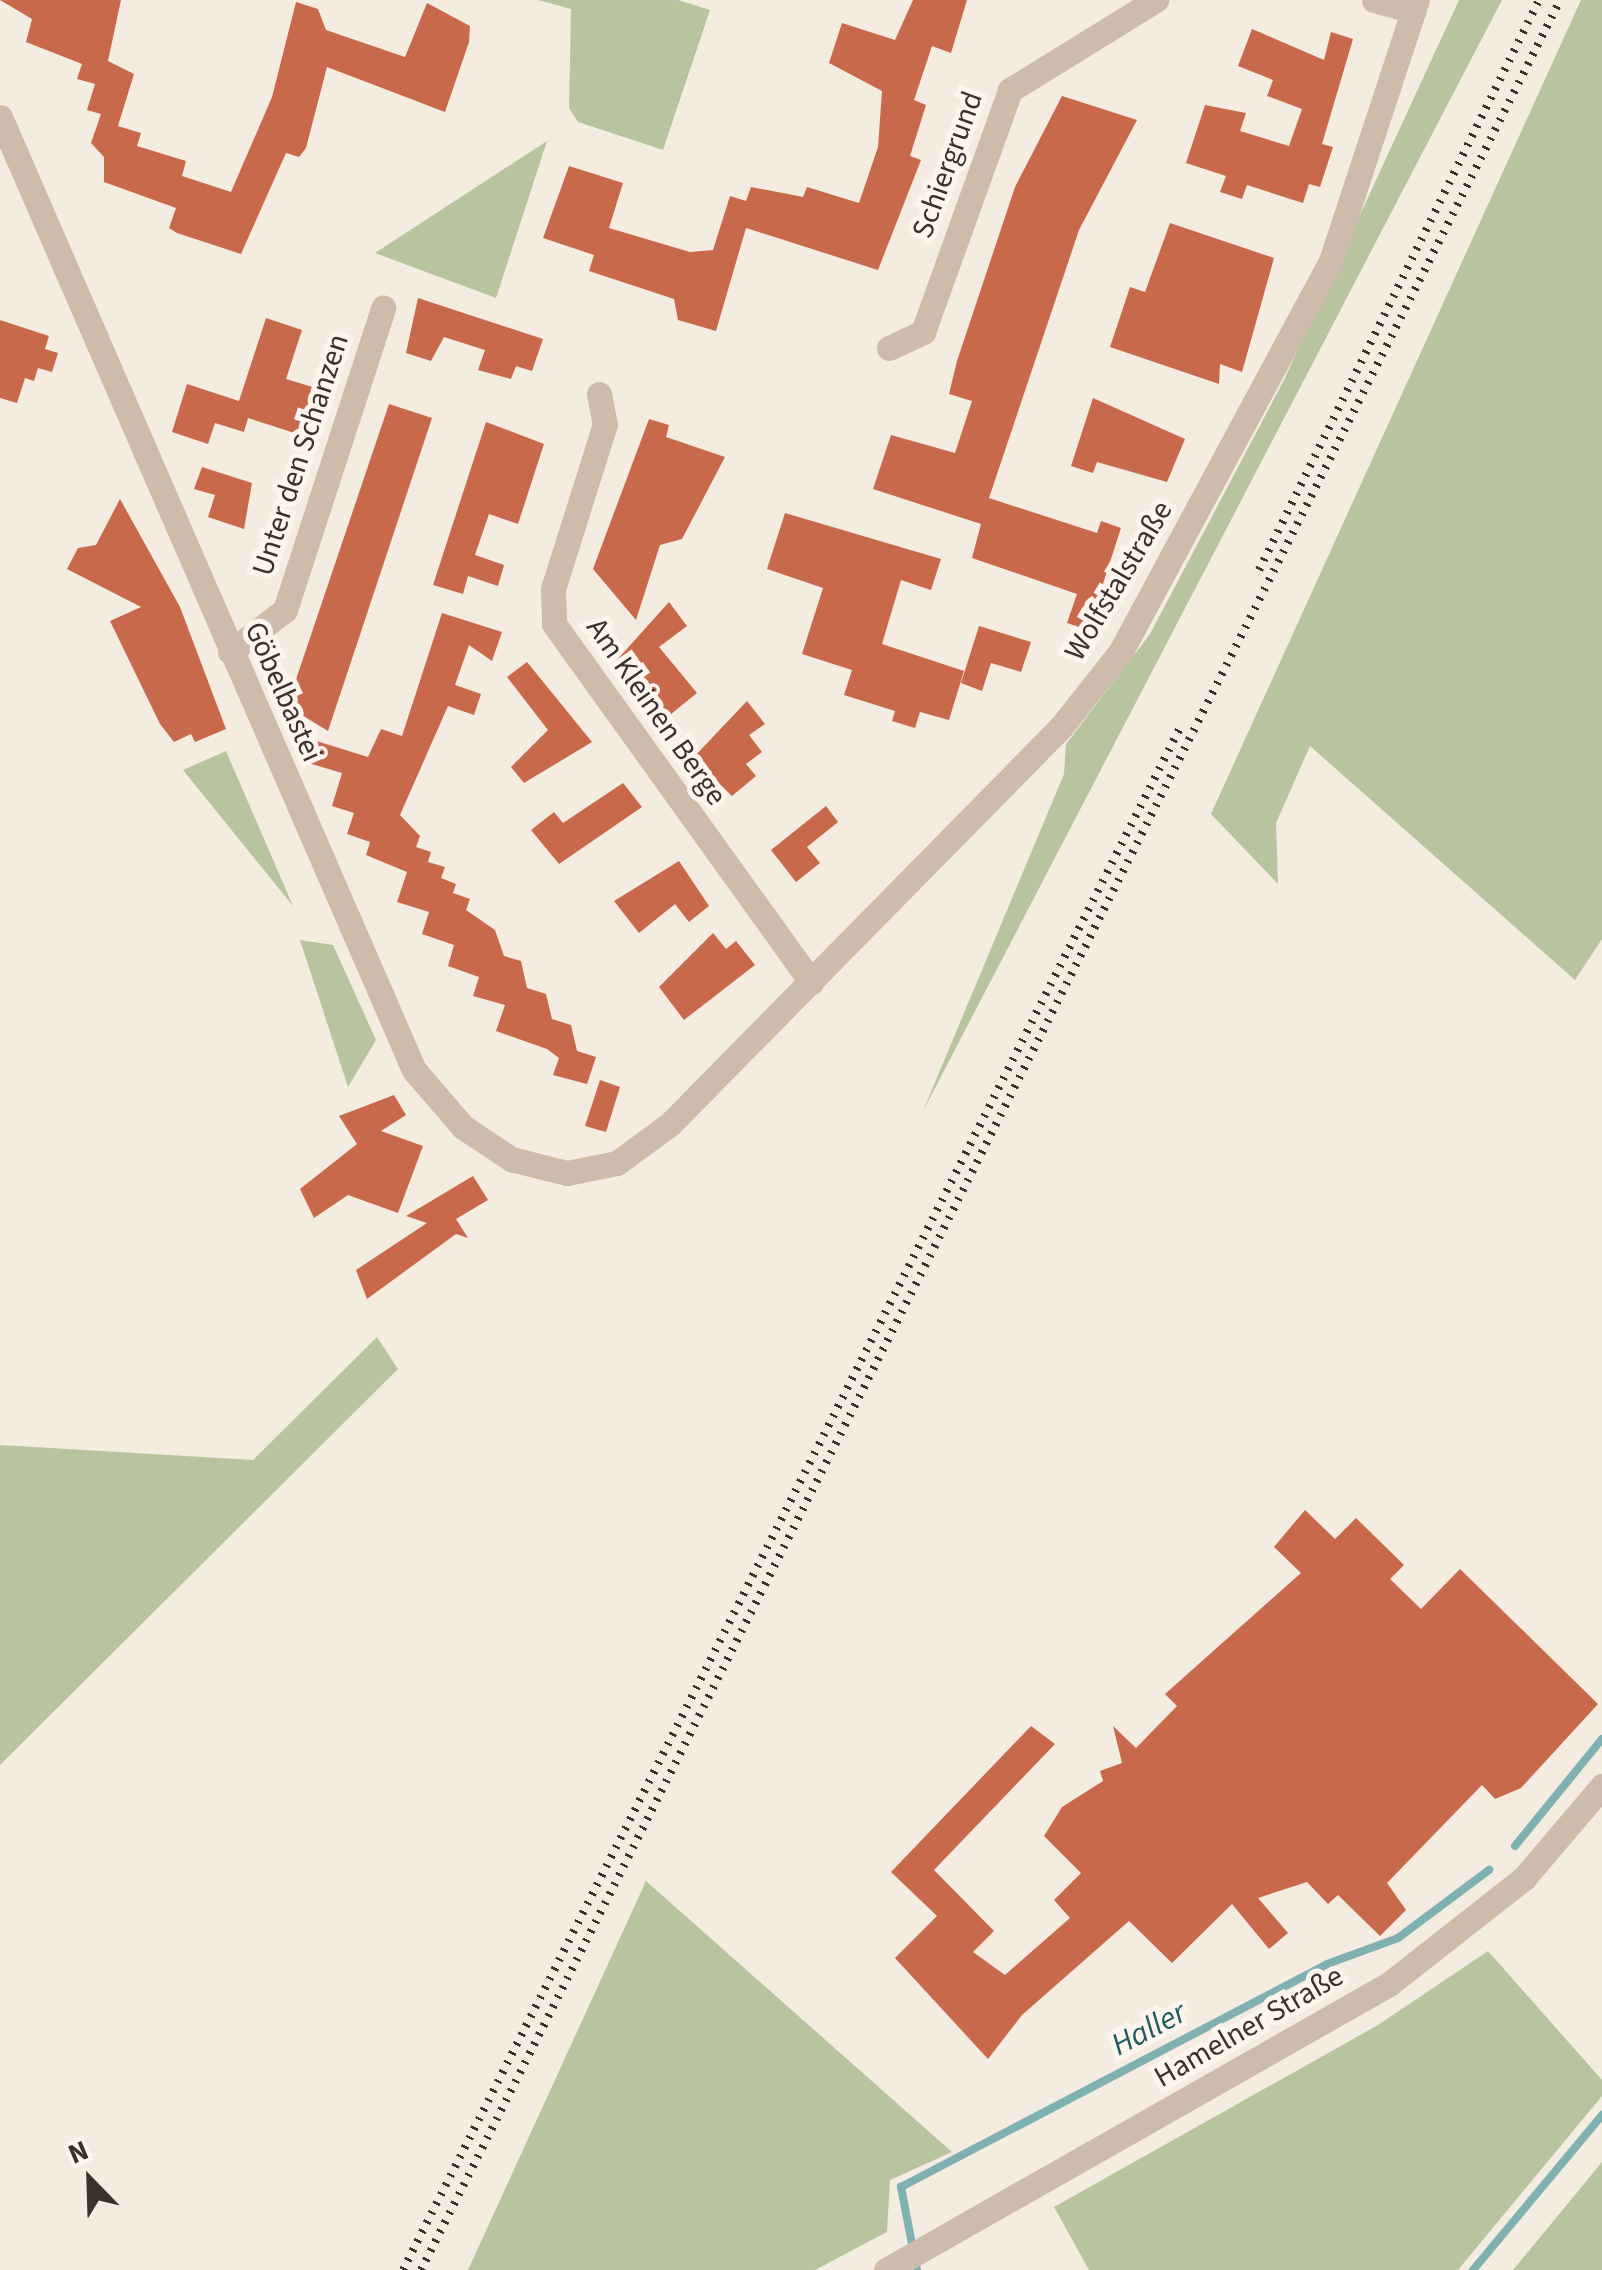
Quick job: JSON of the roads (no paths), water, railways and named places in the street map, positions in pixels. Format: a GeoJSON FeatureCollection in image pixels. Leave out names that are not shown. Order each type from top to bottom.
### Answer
{"type":"FeatureCollection","features":[{"type":"Feature","properties":{"kind":"street","name":"Schiergrund"},"geometry":{"type":"LineString","coordinates":[[889,348],[923,332],[1010,90],[1156,0]]}},
{"type":"Feature","properties":{"kind":"street"},"geometry":{"type":"LineString","coordinates":[[1374,0],[1415,6]]}},
{"type":"Feature","properties":{"kind":"street","name":"Wolfstalstraße"},"geometry":{"type":"LineString","coordinates":[[617,1163],[670,1124],[811,982],[1061,728],[1121,651],[1331,261],[1415,6]]}},
{"type":"Feature","properties":{"kind":"street","name":"Göbelbastei"},"geometry":{"type":"LineString","coordinates":[[0,117],[414,1070],[463,1128],[511,1159],[567,1172],[617,1163]]}},
{"type":"Feature","properties":{"kind":"street","name":"Unter den Schanzen"},"geometry":{"type":"LineString","coordinates":[[230,652],[285,610],[382,308]]}},
{"type":"Feature","properties":{"kind":"street","name":"Am Kleinen Berge"},"geometry":{"type":"LineString","coordinates":[[600,394],[605,424],[554,589],[554,624],[811,982]]}},
{"type":"Feature","properties":{"kind":"street","name":"Hamelner Straße"},"geometry":{"type":"LineString","coordinates":[[893,2266],[1389,1984],[1524,1878],[1602,1786]]}},
{"type":"Feature","properties":{"kind":"waterway","name":"Haller"},"geometry":{"type":"LineString","coordinates":[[1515,1846],[1602,1739]]}},
{"type":"Feature","properties":{"kind":"waterway","name":"Haller"},"geometry":{"type":"LineString","coordinates":[[917,2270],[901,2187],[1327,1964],[1398,1938],[1489,1870]]}},
{"type":"Feature","properties":{"kind":"waterway"},"geometry":{"type":"LineString","coordinates":[[1473,2270],[1602,2115]]}},
{"type":"Feature","properties":{"kind":"railway"},"geometry":{"type":"LineString","coordinates":[[1259,570],[1539,0]]}},
{"type":"Feature","properties":{"kind":"railway"},"geometry":{"type":"LineString","coordinates":[[421,2270],[1560,0]]}},
{"type":"Feature","properties":{"kind":"railway"},"geometry":{"type":"LineString","coordinates":[[403,2270],[1181,726]]}}]}
